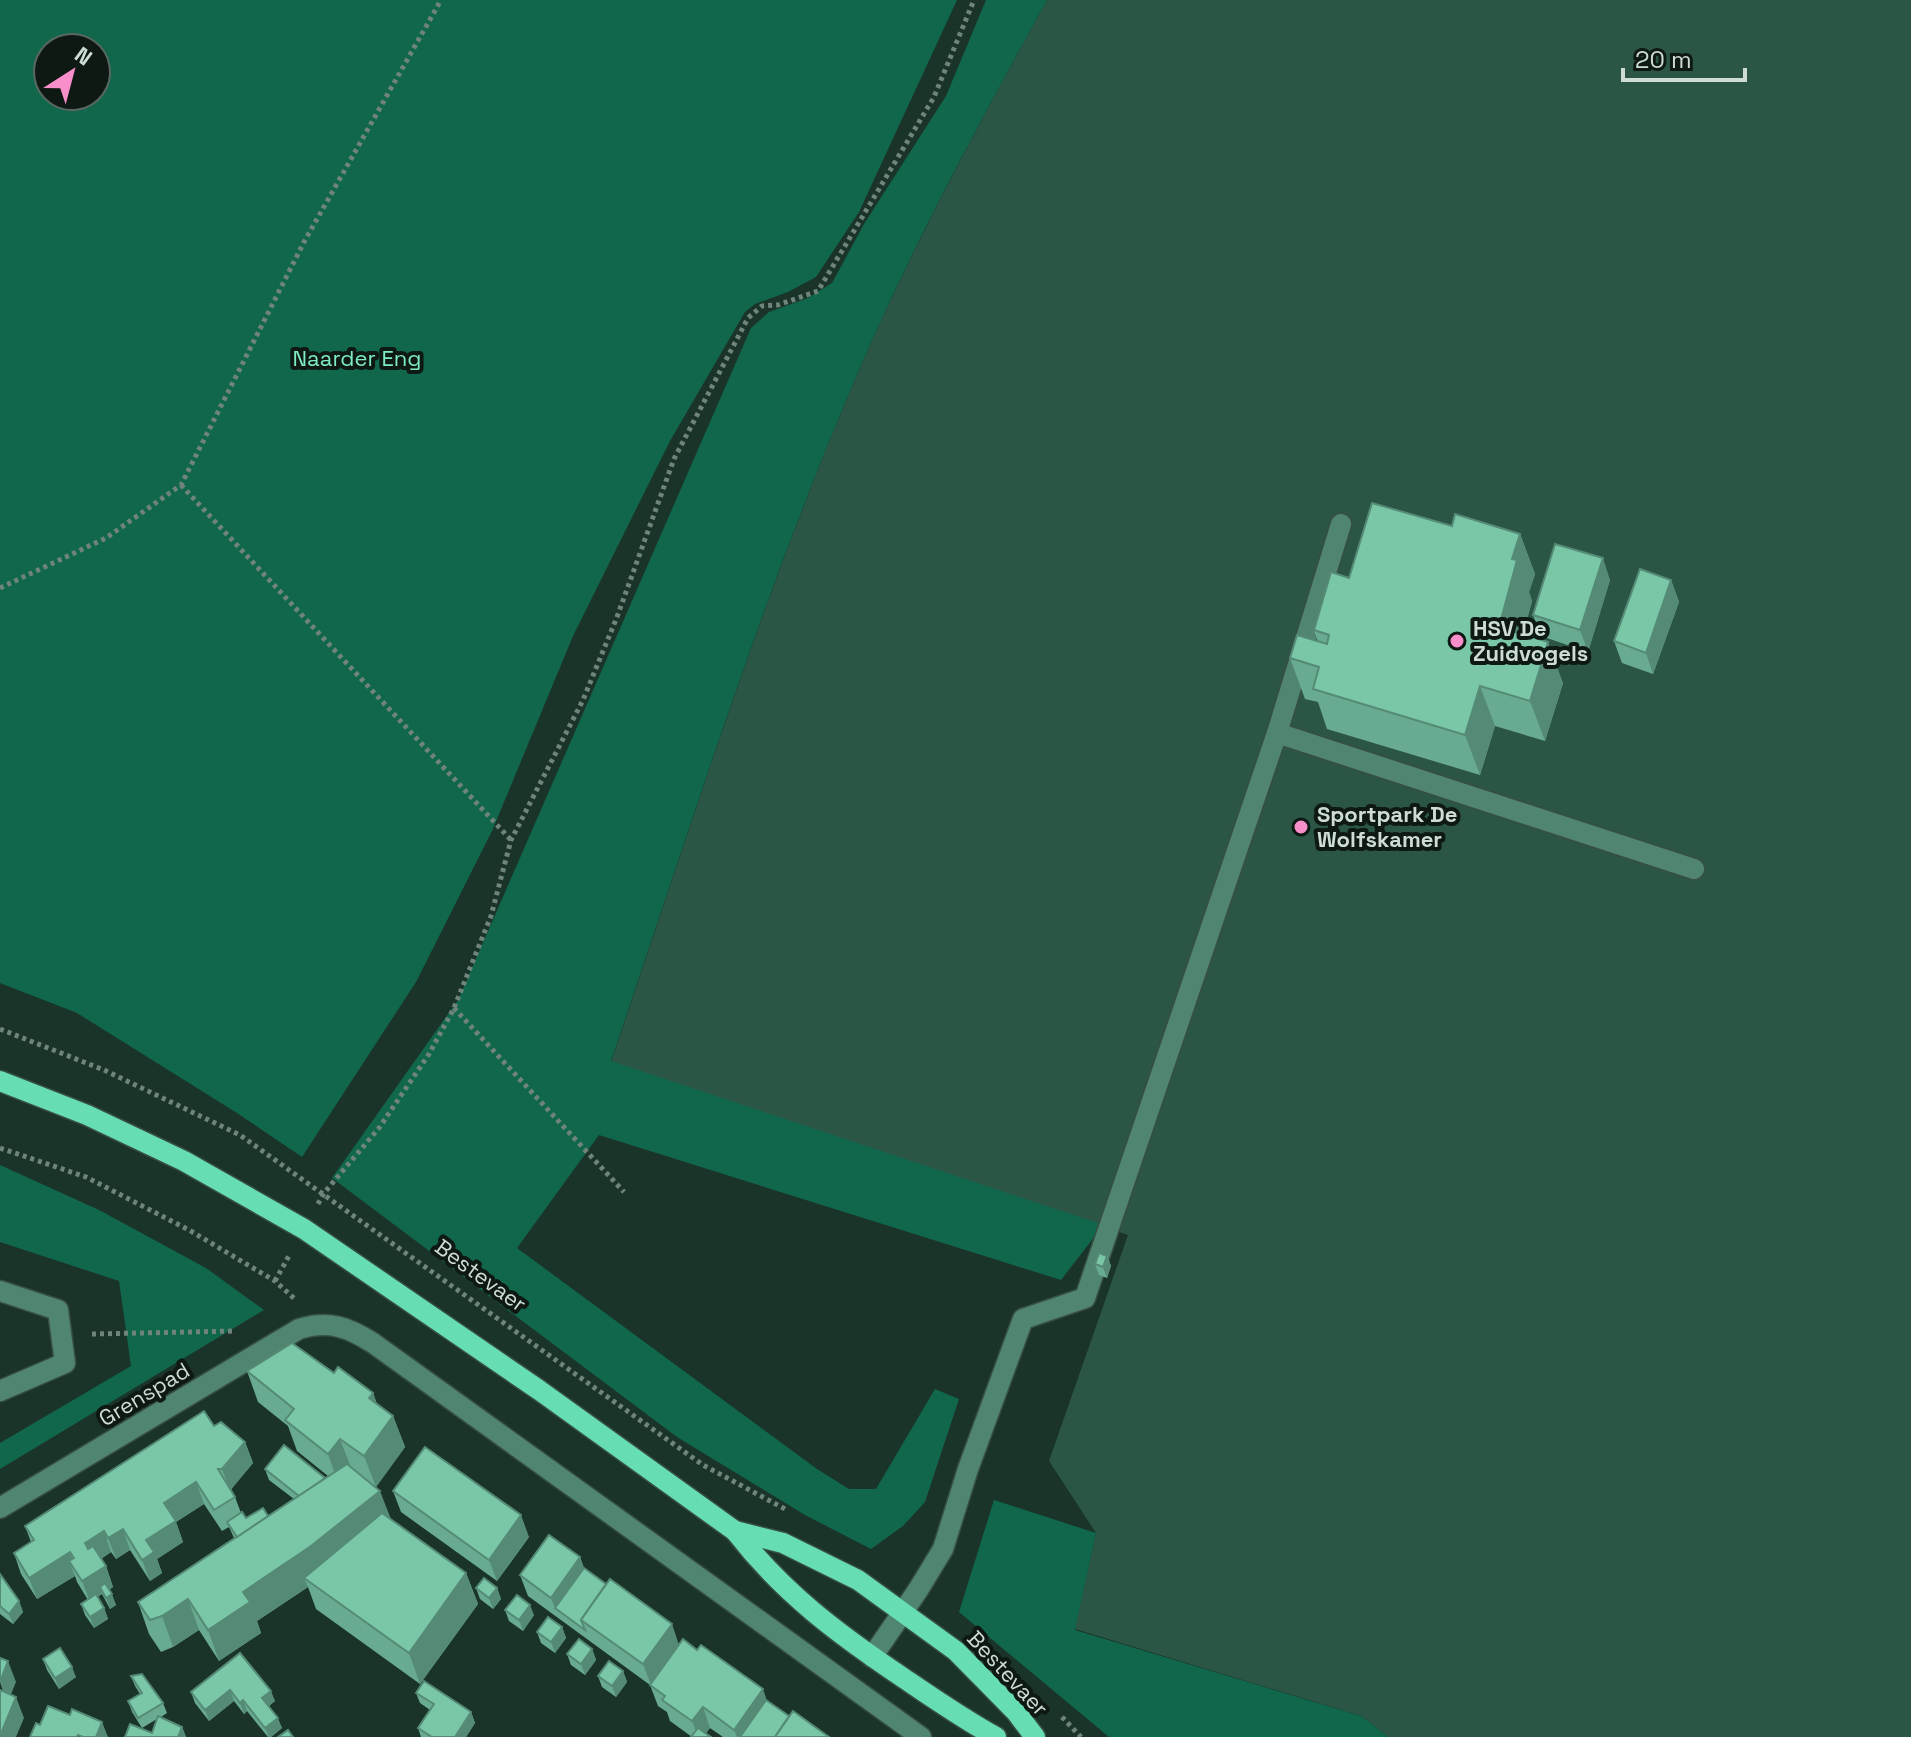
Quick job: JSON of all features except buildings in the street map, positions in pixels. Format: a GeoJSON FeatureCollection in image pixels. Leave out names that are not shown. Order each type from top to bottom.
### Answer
{"type":"FeatureCollection","features":[{"type":"Feature","properties":{"kind":"main road","name":"Bestevaer"},"geometry":{"type":"LineString","coordinates":[[0,1081],[87,1115],[184,1161],[304,1229],[539,1390],[735,1531],[763,1568],[812,1612],[872,1657],[996,1737]]}},
{"type":"Feature","properties":{"kind":"main road","name":"Bestevaer"},"geometry":{"type":"LineString","coordinates":[[735,1531],[783,1543],[858,1580],[974,1667],[1035,1737]]}},
{"type":"Feature","properties":{"kind":"street"},"geometry":{"type":"LineString","coordinates":[[872,1657],[943,1549],[968,1469],[1023,1319],[1085,1298],[1277,733],[1341,524]]}},
{"type":"Feature","properties":{"kind":"street"},"geometry":{"type":"LineString","coordinates":[[1277,733],[1694,869]]}},
{"type":"Feature","properties":{"kind":"street"},"geometry":{"type":"LineString","coordinates":[[0,1291],[58,1310],[65,1363],[0,1391]]}},
{"type":"Feature","properties":{"kind":"street","name":"Grenspad"},"geometry":{"type":"LineString","coordinates":[[0,1508],[299,1329],[336,1324],[373,1343],[921,1737]]}},
{"type":"Feature","properties":{"kind":"path"},"geometry":{"type":"LineString","coordinates":[[0,588],[106,538],[181,485],[304,242],[441,0]]}},
{"type":"Feature","properties":{"kind":"path"},"geometry":{"type":"LineString","coordinates":[[324,1193],[379,1128],[429,1054],[454,1008],[491,916],[511,840],[583,700],[617,617],[674,459],[748,318],[762,306],[778,305],[818,291],[934,97],[974,0]]}},
{"type":"Feature","properties":{"kind":"path"},"geometry":{"type":"LineString","coordinates":[[181,485],[511,840]]}},
{"type":"Feature","properties":{"kind":"path"},"geometry":{"type":"LineString","coordinates":[[454,1008],[624,1192]]}},
{"type":"Feature","properties":{"kind":"path","name":"Bestevaer"},"geometry":{"type":"LineString","coordinates":[[0,1029],[104,1070],[240,1135],[703,1465],[796,1515]]}},
{"type":"Feature","properties":{"kind":"path"},"geometry":{"type":"LineString","coordinates":[[0,1148],[86,1177],[189,1230],[275,1281]]}},
{"type":"Feature","properties":{"kind":"path"},"geometry":{"type":"LineString","coordinates":[[63,1335],[237,1331]]}},
{"type":"Feature","properties":{"kind":"green space","name":"Naarder Eng"},"geometry":{"type":"Polygon","coordinates":[[[0,0],[957,0],[859,212],[816,277],[755,304],[745,312],[670,441],[573,636],[492,831],[416,982],[302,1157],[77,1013],[0,983],[0,0]]]}},
{"type":"Feature","properties":{"kind":"green space"},"geometry":{"type":"Polygon","coordinates":[[[986,0],[1047,0],[974,133],[905,269],[827,447],[730,708],[611,1061],[1101,1224],[1061,1280],[599,1135],[517,1248],[817,1469],[849,1489],[876,1489],[935,1389],[959,1399],[925,1502],[903,1526],[871,1549],[805,1515],[677,1437],[332,1178],[458,1000],[751,328],[769,312],[808,298],[832,283],[864,224],[946,96],[986,0]]]}},
{"type":"Feature","properties":{"kind":"green space","name":"Sportpark De Wolfskamer"},"geometry":{"type":"Polygon","coordinates":[[[1047,0],[1911,0],[1911,1737],[1389,1737],[1361,1716],[1075,1629],[1096,1533],[1049,1461],[1128,1235],[611,1062],[730,709],[827,447],[905,269],[1047,0]]]}},
{"type":"Feature","properties":{"kind":"green space"},"geometry":{"type":"Polygon","coordinates":[[[0,1165],[99,1210],[206,1268],[264,1310],[0,1469],[0,1443],[131,1366],[119,1281],[0,1242],[0,1165]]]}},
{"type":"Feature","properties":{"kind":"green space"},"geometry":{"type":"Polygon","coordinates":[[[994,1500],[1096,1533],[1075,1630],[1361,1716],[1389,1737],[1109,1737],[959,1612],[994,1500]]]}},
{"type":"Feature","properties":{"kind":"place","name":"HSV De Zuidvogels"},"geometry":{"type":"Point","coordinates":[1457,641]}},
{"type":"Feature","properties":{"kind":"place","name":"Sportpark De Wolfskamer"},"geometry":{"type":"Point","coordinates":[1301,827]}}]}
